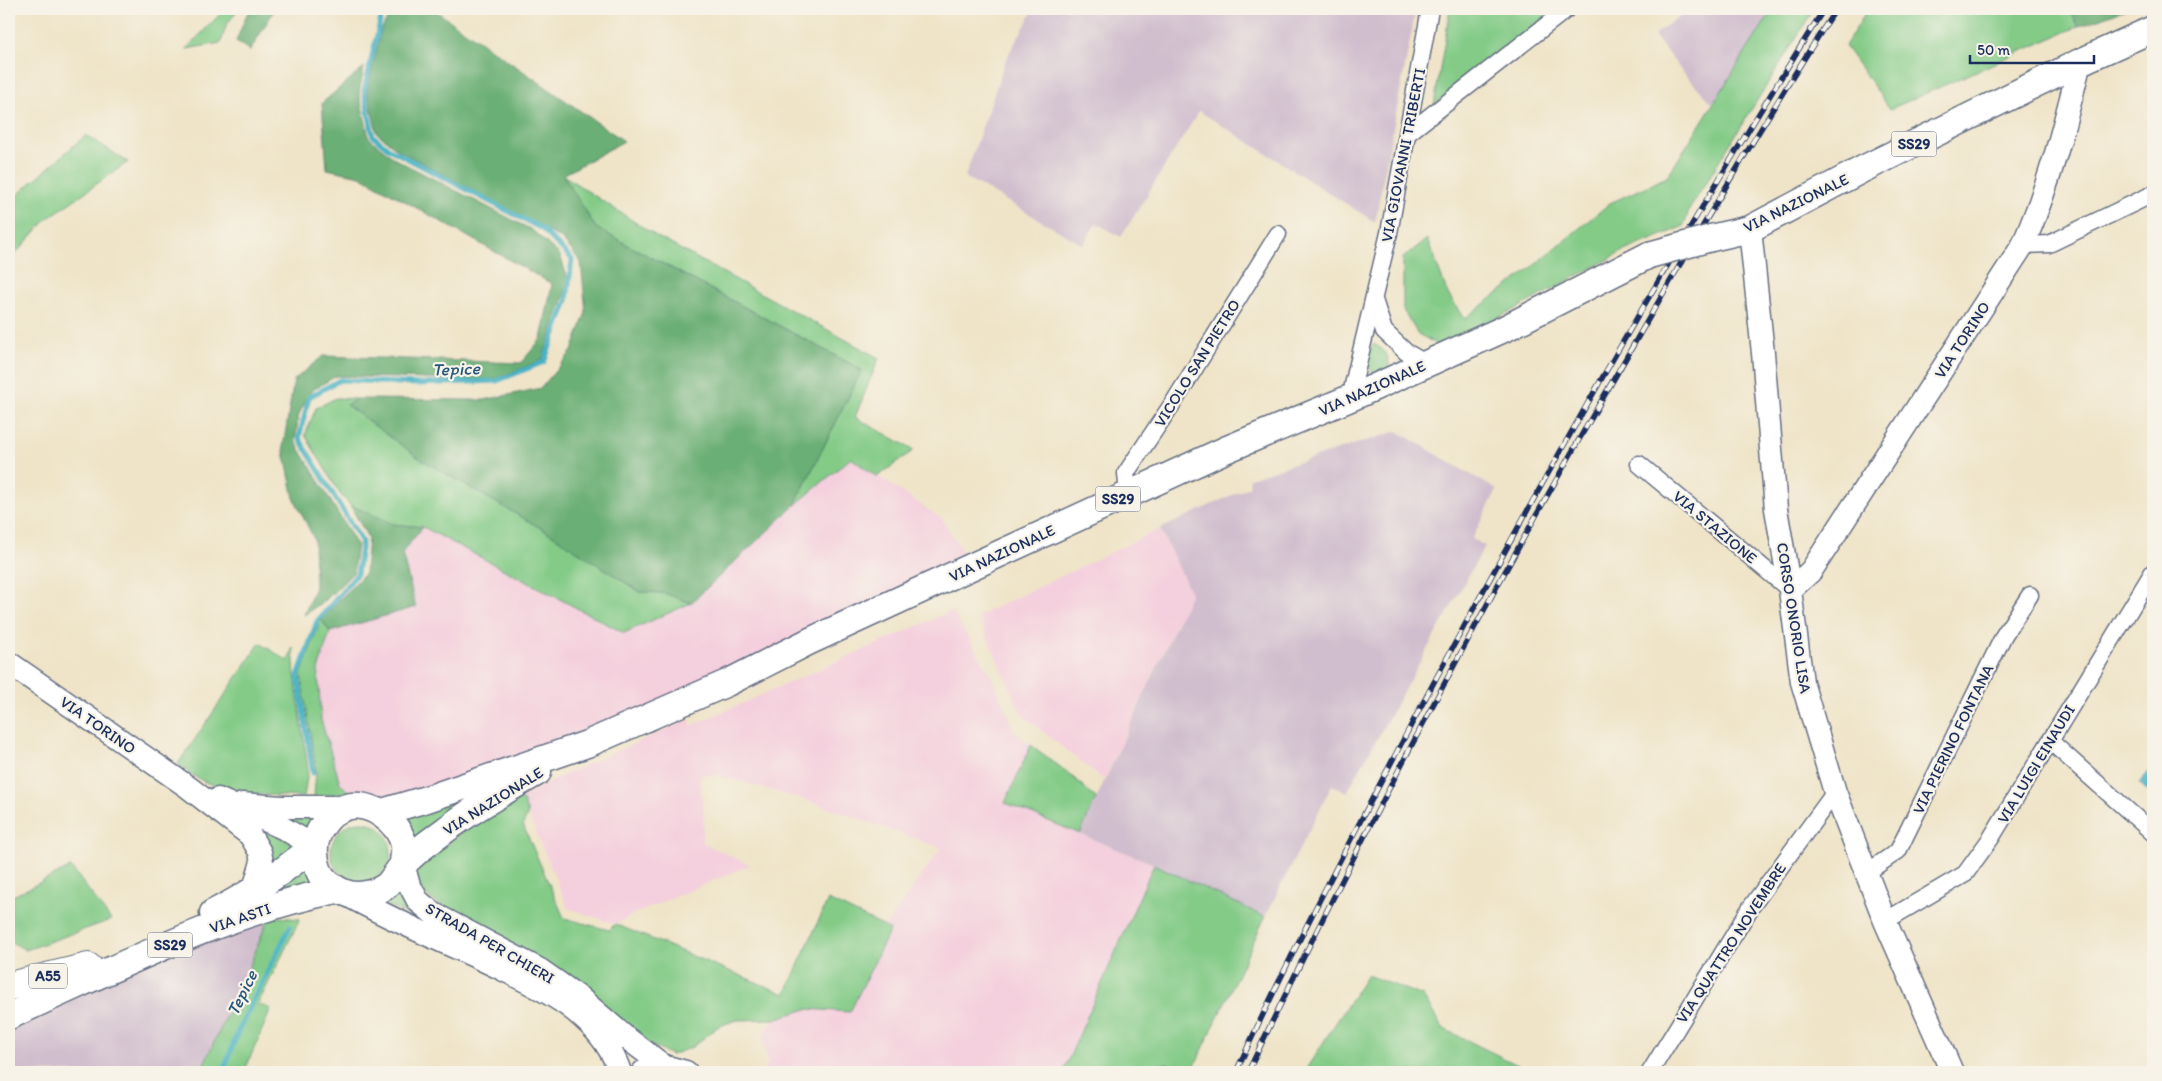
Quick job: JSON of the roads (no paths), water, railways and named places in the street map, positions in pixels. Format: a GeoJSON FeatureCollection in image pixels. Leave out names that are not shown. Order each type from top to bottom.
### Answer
{"type":"FeatureCollection","features":[{"type":"Feature","properties":{"kind":"highway","name":"A55"},"geometry":{"type":"LineString","coordinates":[[9,986],[88,968]]}},
{"type":"Feature","properties":{"kind":"main road","name":"VIA NAZIONALE"},"geometry":{"type":"LineString","coordinates":[[380,813],[430,798],[586,744],[727,683],[810,640],[1241,443],[1355,396],[1506,328],[1649,255],[1750,228],[1862,169],[2080,62],[2153,29]]}},
{"type":"Feature","properties":{"kind":"main road","name":"VIA NAZIONALE"},"geometry":{"type":"LineString","coordinates":[[342,893],[365,895],[382,890],[394,880],[403,864],[449,827],[517,784],[586,744]]}},
{"type":"Feature","properties":{"kind":"main road"},"geometry":{"type":"LineString","coordinates":[[342,893],[323,878],[315,863],[314,846],[319,832],[330,816],[346,807],[363,807],[380,813],[396,828],[404,845],[403,864]]}},
{"type":"Feature","properties":{"kind":"main road","name":"VIA ASTI"},"geometry":{"type":"LineString","coordinates":[[9,1002],[177,929],[253,892],[314,846]]}},
{"type":"Feature","properties":{"kind":"main road","name":"VIA ASTI"},"geometry":{"type":"LineString","coordinates":[[9,1016],[218,924],[309,896],[342,893]]}},
{"type":"Feature","properties":{"kind":"street","name":"VIA GIOVANNI TRIBERTI"},"geometry":{"type":"LineString","coordinates":[[1355,396],[1353,385],[1374,300],[1430,9]]}},
{"type":"Feature","properties":{"kind":"street"},"geometry":{"type":"LineString","coordinates":[[1407,134],[1567,9]]}},
{"type":"Feature","properties":{"kind":"street","name":"VIA TORINO"},"geometry":{"type":"LineString","coordinates":[[1790,590],[1811,571],[2023,245],[2040,206],[2058,152],[2080,62]]}},
{"type":"Feature","properties":{"kind":"street"},"geometry":{"type":"LineString","coordinates":[[2023,245],[2049,244],[2153,194]]}},
{"type":"Feature","properties":{"kind":"street","name":"CORSO ONORIO LISA"},"geometry":{"type":"LineString","coordinates":[[1750,228],[1776,509],[1790,590],[1802,682],[1835,792],[1885,921],[1952,1072]]}},
{"type":"Feature","properties":{"kind":"street","name":"VICOLO SAN PIETRO"},"geometry":{"type":"LineString","coordinates":[[1128,495],[1126,473],[1175,400],[1278,234]]}},
{"type":"Feature","properties":{"kind":"street","name":"VIA GIOVANNI TRIBERTI"},"geometry":{"type":"LineString","coordinates":[[1374,300],[1384,331],[1406,352],[1427,364]]}},
{"type":"Feature","properties":{"kind":"street","name":"VIA STAZIONE"},"geometry":{"type":"LineString","coordinates":[[1640,464],[1790,590]]}},
{"type":"Feature","properties":{"kind":"street","name":"VIA LUIGI EINAUDI"},"geometry":{"type":"LineString","coordinates":[[1885,921],[1965,874],[1991,838],[2153,572]]}},
{"type":"Feature","properties":{"kind":"street","name":"VIA PIERINO FONTANA"},"geometry":{"type":"LineString","coordinates":[[1866,872],[1898,851],[2004,635],[2030,595]]}},
{"type":"Feature","properties":{"kind":"street","name":"VIA TORINO"},"geometry":{"type":"LineString","coordinates":[[9,663],[188,786],[241,828],[256,844],[262,862],[253,892]]}},
{"type":"Feature","properties":{"kind":"street"},"geometry":{"type":"LineString","coordinates":[[2050,741],[2153,834]]}},
{"type":"Feature","properties":{"kind":"street","name":"VIA TORINO"},"geometry":{"type":"LineString","coordinates":[[188,786],[283,828],[314,846]]}},
{"type":"Feature","properties":{"kind":"street","name":"VIA QUATTRO NOVEMBRE"},"geometry":{"type":"LineString","coordinates":[[1650,1072],[1751,907],[1835,792]]}},
{"type":"Feature","properties":{"kind":"street","name":"VIA TORINO"},"geometry":{"type":"LineString","coordinates":[[225,802],[282,807],[346,807]]}},
{"type":"Feature","properties":{"kind":"street","name":"STRADA PER CHIERI"},"geometry":{"type":"LineString","coordinates":[[403,864],[408,882],[418,901],[434,914],[540,970],[580,998],[624,1036],[653,1069]]}},
{"type":"Feature","properties":{"kind":"street","name":"STRADA PER CHIERI"},"geometry":{"type":"LineString","coordinates":[[342,893],[383,915],[480,959],[558,999],[584,1018],[603,1039],[620,1072]]}},
{"type":"Feature","properties":{"kind":"street"},"geometry":{"type":"LineString","coordinates":[[653,1069],[672,1067],[686,1072]]}},
{"type":"Feature","properties":{"kind":"water"},"geometry":{"type":"Polygon","coordinates":[[[2153,767],[2153,788],[2149,792],[2139,783],[2153,767]]]}},
{"type":"Feature","properties":{"kind":"waterway","name":"Tepice"},"geometry":{"type":"LineString","coordinates":[[313,773],[298,676],[317,621],[357,574],[362,542],[299,438],[309,397],[340,380],[417,384],[497,381],[544,362],[567,301],[572,259],[542,229],[389,149],[373,136],[364,91],[383,9]]}},
{"type":"Feature","properties":{"kind":"waterway","name":"Tepice"},"geometry":{"type":"LineString","coordinates":[[223,1072],[239,1029],[290,927]]}},
{"type":"Feature","properties":{"kind":"railway"},"geometry":{"type":"LineString","coordinates":[[1236,1072],[1310,919],[1441,669],[1532,502],[1675,253],[1824,9]]}},
{"type":"Feature","properties":{"kind":"railway"},"geometry":{"type":"LineString","coordinates":[[1248,1072],[1339,887],[1482,613],[1583,433],[1708,217],[1836,9]]}}]}
